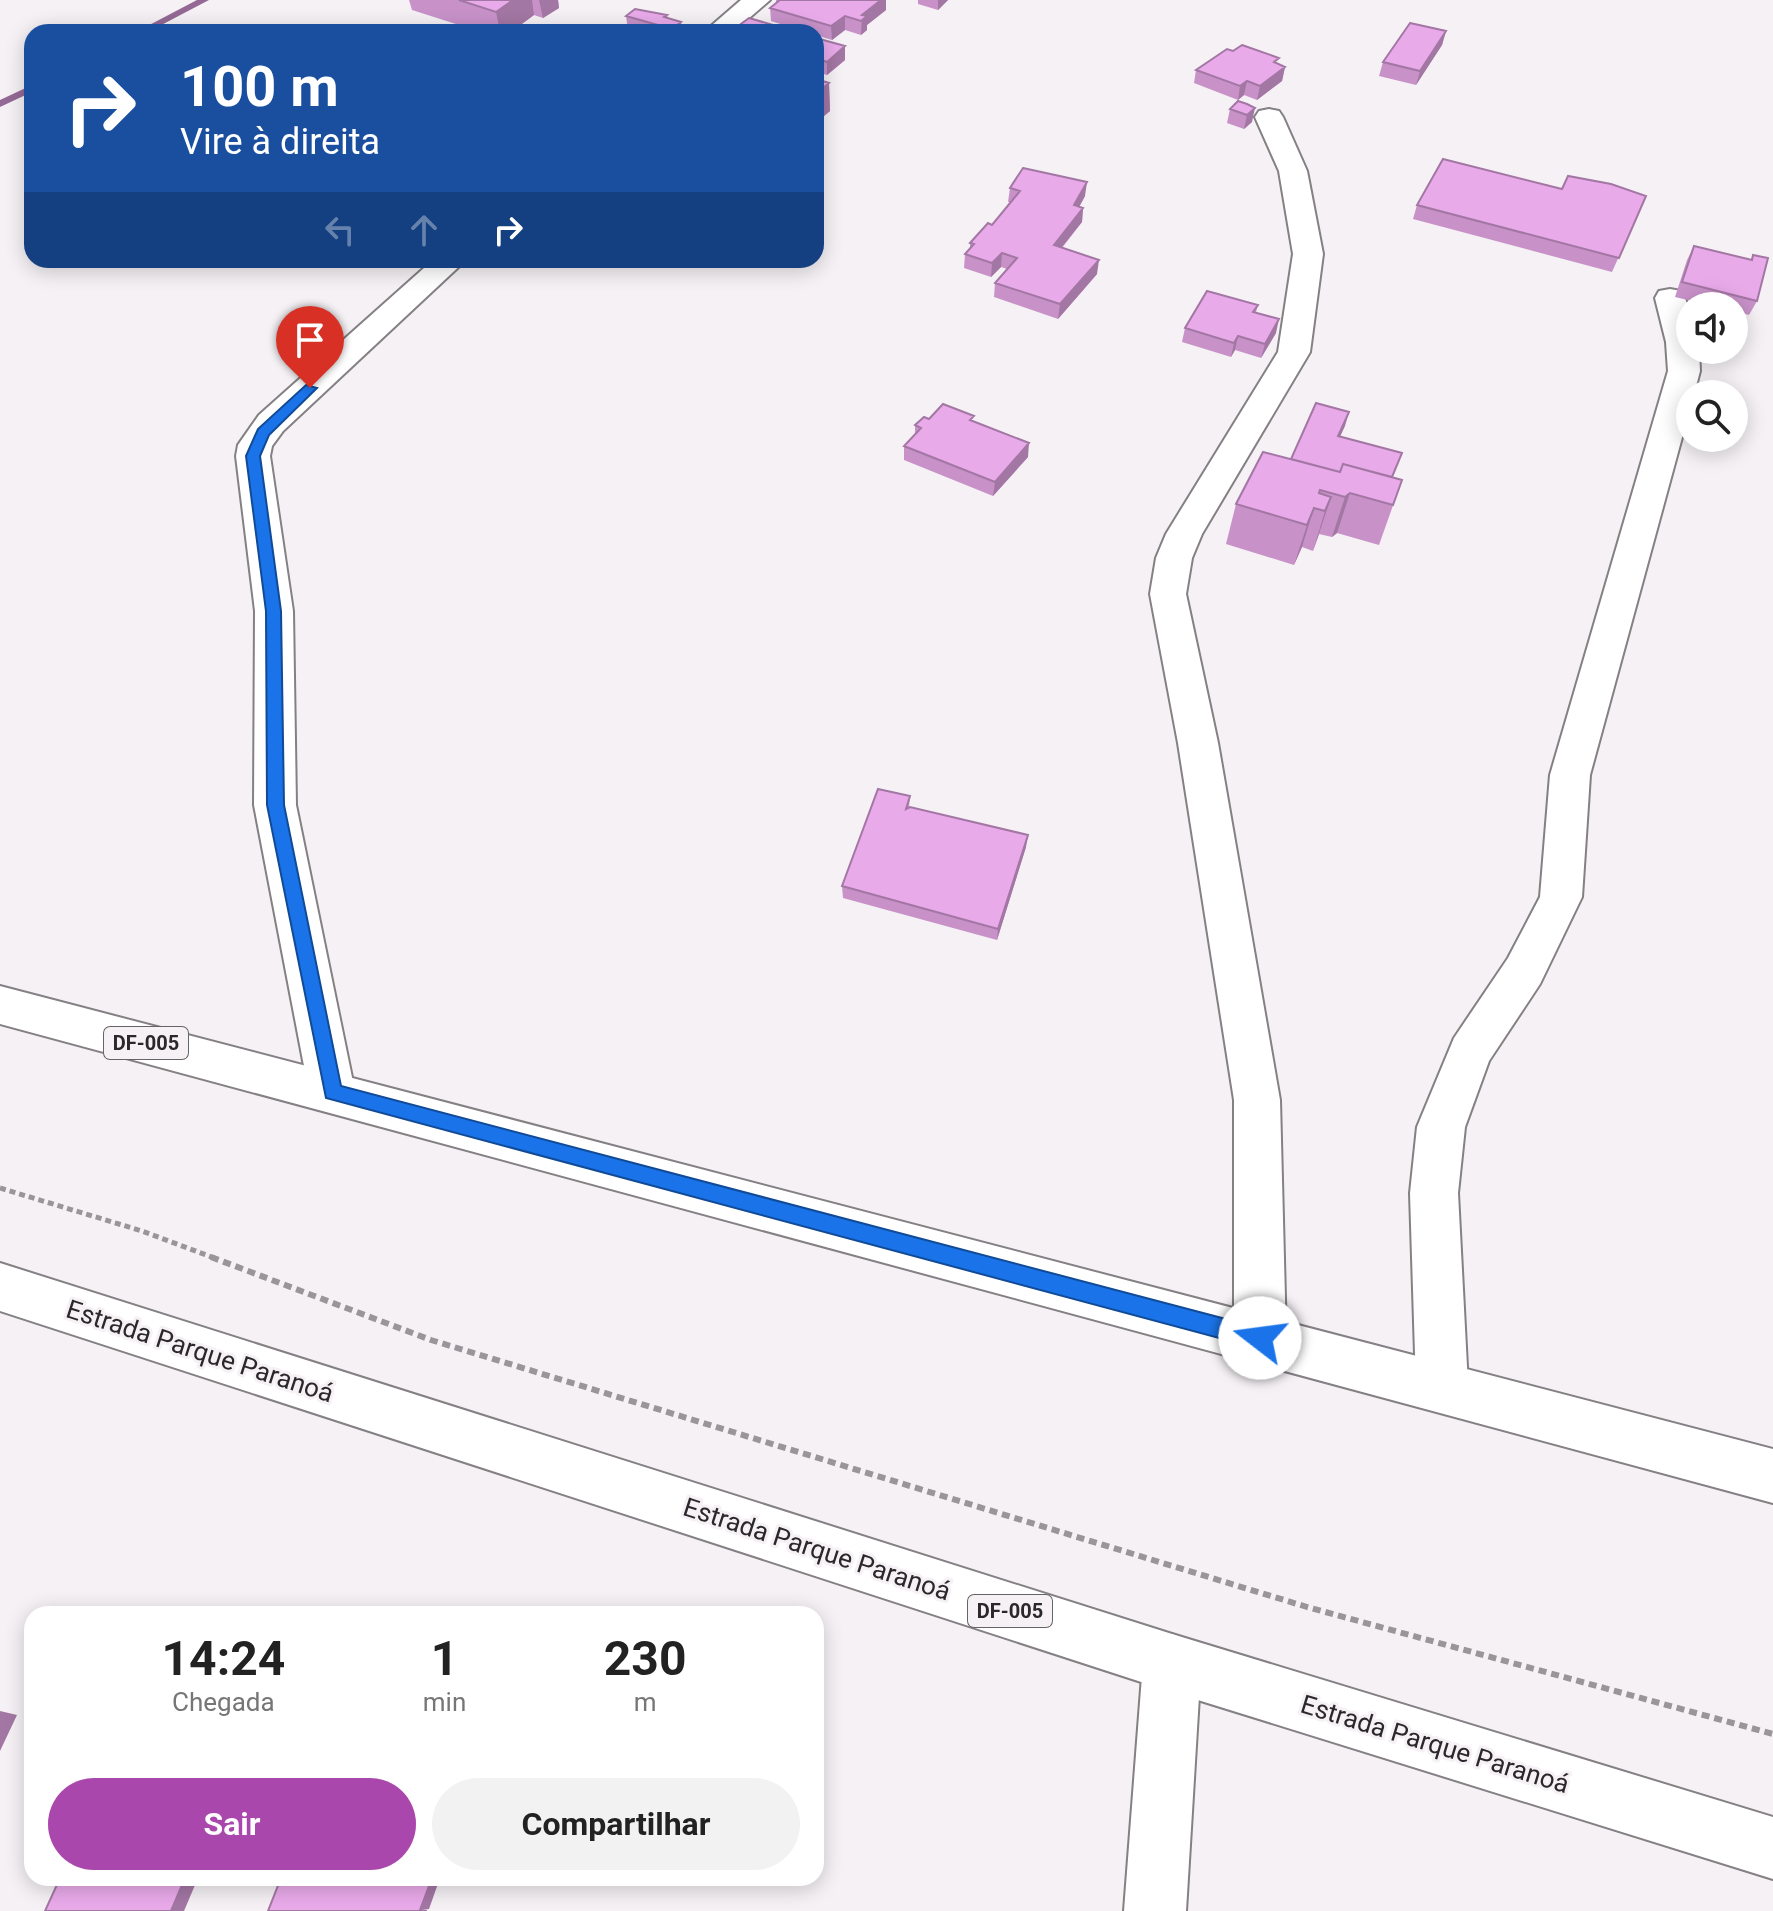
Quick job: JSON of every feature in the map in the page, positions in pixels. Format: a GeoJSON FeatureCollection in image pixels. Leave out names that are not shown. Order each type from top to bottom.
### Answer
{"type":"FeatureCollection","features":[{"type":"Feature","properties":{"kind":"street"},"geometry":{"type":"LineString","coordinates":[[727,24],[757,0]]}},
{"type":"Feature","properties":{"kind":"street"},"geometry":{"type":"LineString","coordinates":[[1260,1338],[1257,1100],[1198,743],[1168,594],[1174,558],[1184,534],[1294,352],[1308,254],[1293,171],[1269,117]]}},
{"type":"Feature","properties":{"kind":"street"},"geometry":{"type":"LineString","coordinates":[[332,1092],[275,805],[274,611],[253,456],[255,445],[271,423],[442,268]]}},
{"type":"Feature","properties":{"kind":"street"},"geometry":{"type":"LineString","coordinates":[[1442,1386],[1434,1193],[1441,1127],[1470,1052],[1524,971],[1561,897],[1570,775],[1684,371],[1682,342],[1670,298]]}},
{"type":"Feature","properties":{"kind":"street","name":"DF-005"},"geometry":{"type":"LineString","coordinates":[[0,1005],[1773,1476]]}},
{"type":"Feature","properties":{"kind":"street","name":"Estrada Parque Paranoá"},"geometry":{"type":"LineString","coordinates":[[0,1287],[1172,1663],[1773,1848]]}},
{"type":"Feature","properties":{"kind":"street"},"geometry":{"type":"LineString","coordinates":[[1155,1911],[1172,1663]]}},
{"type":"Feature","properties":{"kind":"path"},"geometry":{"type":"LineString","coordinates":[[0,1188],[142,1231],[431,1340],[1307,1607],[1773,1734]]}},
{"type":"Feature","properties":{"kind":"building"},"geometry":{"type":"Polygon","coordinates":[[[459,0],[513,0],[496,12],[459,0]]]}},
{"type":"Feature","properties":{"kind":"building"},"geometry":{"type":"Polygon","coordinates":[[[780,0],[881,0],[862,15],[867,16],[861,21],[845,16],[831,26],[770,8],[780,0]]]}},
{"type":"Feature","properties":{"kind":"building"},"geometry":{"type":"Polygon","coordinates":[[[635,9],[667,15],[664,17],[681,22],[654,24],[626,16],[635,9]]]}},
{"type":"Feature","properties":{"kind":"building"},"geometry":{"type":"Polygon","coordinates":[[[749,18],[770,24],[741,24],[749,18]]]}},
{"type":"Feature","properties":{"kind":"building"},"geometry":{"type":"Polygon","coordinates":[[[1410,23],[1446,31],[1420,71],[1383,62],[1410,23]]]}},
{"type":"Feature","properties":{"kind":"building"},"geometry":{"type":"Polygon","coordinates":[[[824,40],[845,46],[827,62],[824,61],[824,40]]]}},
{"type":"Feature","properties":{"kind":"building"},"geometry":{"type":"Polygon","coordinates":[[[1242,45],[1279,58],[1274,62],[1285,67],[1260,86],[1247,81],[1240,86],[1196,70],[1227,49],[1233,51],[1242,45]]]}},
{"type":"Feature","properties":{"kind":"building"},"geometry":{"type":"Polygon","coordinates":[[[1238,101],[1255,108],[1247,115],[1230,109],[1238,101]]]}},
{"type":"Feature","properties":{"kind":"building"},"geometry":{"type":"Polygon","coordinates":[[[1443,159],[1562,189],[1568,176],[1611,184],[1646,196],[1619,258],[1417,205],[1443,159]]]}},
{"type":"Feature","properties":{"kind":"building"},"geometry":{"type":"Polygon","coordinates":[[[1023,168],[1087,182],[1074,205],[1083,208],[1054,245],[1099,260],[1060,304],[995,283],[1017,258],[1002,253],[992,263],[965,254],[974,244],[970,243],[988,223],[992,225],[1020,191],[1010,188],[1023,168]]]}},
{"type":"Feature","properties":{"kind":"building"},"geometry":{"type":"Polygon","coordinates":[[[1694,246],[1752,260],[1753,255],[1768,258],[1757,301],[1748,299],[1748,292],[1721,292],[1682,282],[1694,246]]]}},
{"type":"Feature","properties":{"kind":"building"},"geometry":{"type":"Polygon","coordinates":[[[1207,291],[1258,305],[1253,312],[1279,319],[1265,344],[1238,336],[1234,343],[1185,328],[1207,291]]]}},
{"type":"Feature","properties":{"kind":"building"},"geometry":{"type":"Polygon","coordinates":[[[1316,403],[1349,412],[1338,436],[1402,453],[1392,477],[1343,464],[1340,472],[1291,459],[1316,403]]]}},
{"type":"Feature","properties":{"kind":"building"},"geometry":{"type":"Polygon","coordinates":[[[943,404],[974,416],[970,420],[1029,443],[995,482],[904,446],[921,428],[915,425],[924,417],[929,419],[943,404]]]}},
{"type":"Feature","properties":{"kind":"building"},"geometry":{"type":"Polygon","coordinates":[[[1263,452],[1340,472],[1343,464],[1402,480],[1393,505],[1350,493],[1345,497],[1320,490],[1319,493],[1331,497],[1325,511],[1314,508],[1307,525],[1236,504],[1263,452]]]}},
{"type":"Feature","properties":{"kind":"building"},"geometry":{"type":"Polygon","coordinates":[[[878,789],[910,796],[906,809],[910,807],[1028,835],[998,929],[842,886],[878,789]]]}},
{"type":"Feature","properties":{"kind":"building"},"geometry":{"type":"Polygon","coordinates":[[[56,1886],[182,1886],[171,1911],[45,1911],[56,1886]]]}},
{"type":"Feature","properties":{"kind":"building"},"geometry":{"type":"Polygon","coordinates":[[[278,1886],[429,1886],[420,1910],[427,1911],[268,1911],[278,1886]]]}},
{"type":"Feature","properties":{"kind":"waterway"},"geometry":{"type":"LineString","coordinates":[[157,24],[204,0]]}},
{"type":"Feature","properties":{"kind":"waterway"},"geometry":{"type":"LineString","coordinates":[[0,104],[24,92]]}},
{"type":"Feature","properties":{"kind":"route"},"geometry":{"type":"LineString","coordinates":[[310,388],[271,423],[255,445],[253,456],[274,611],[275,805],[332,1092],[1260,1338]]}}]}
